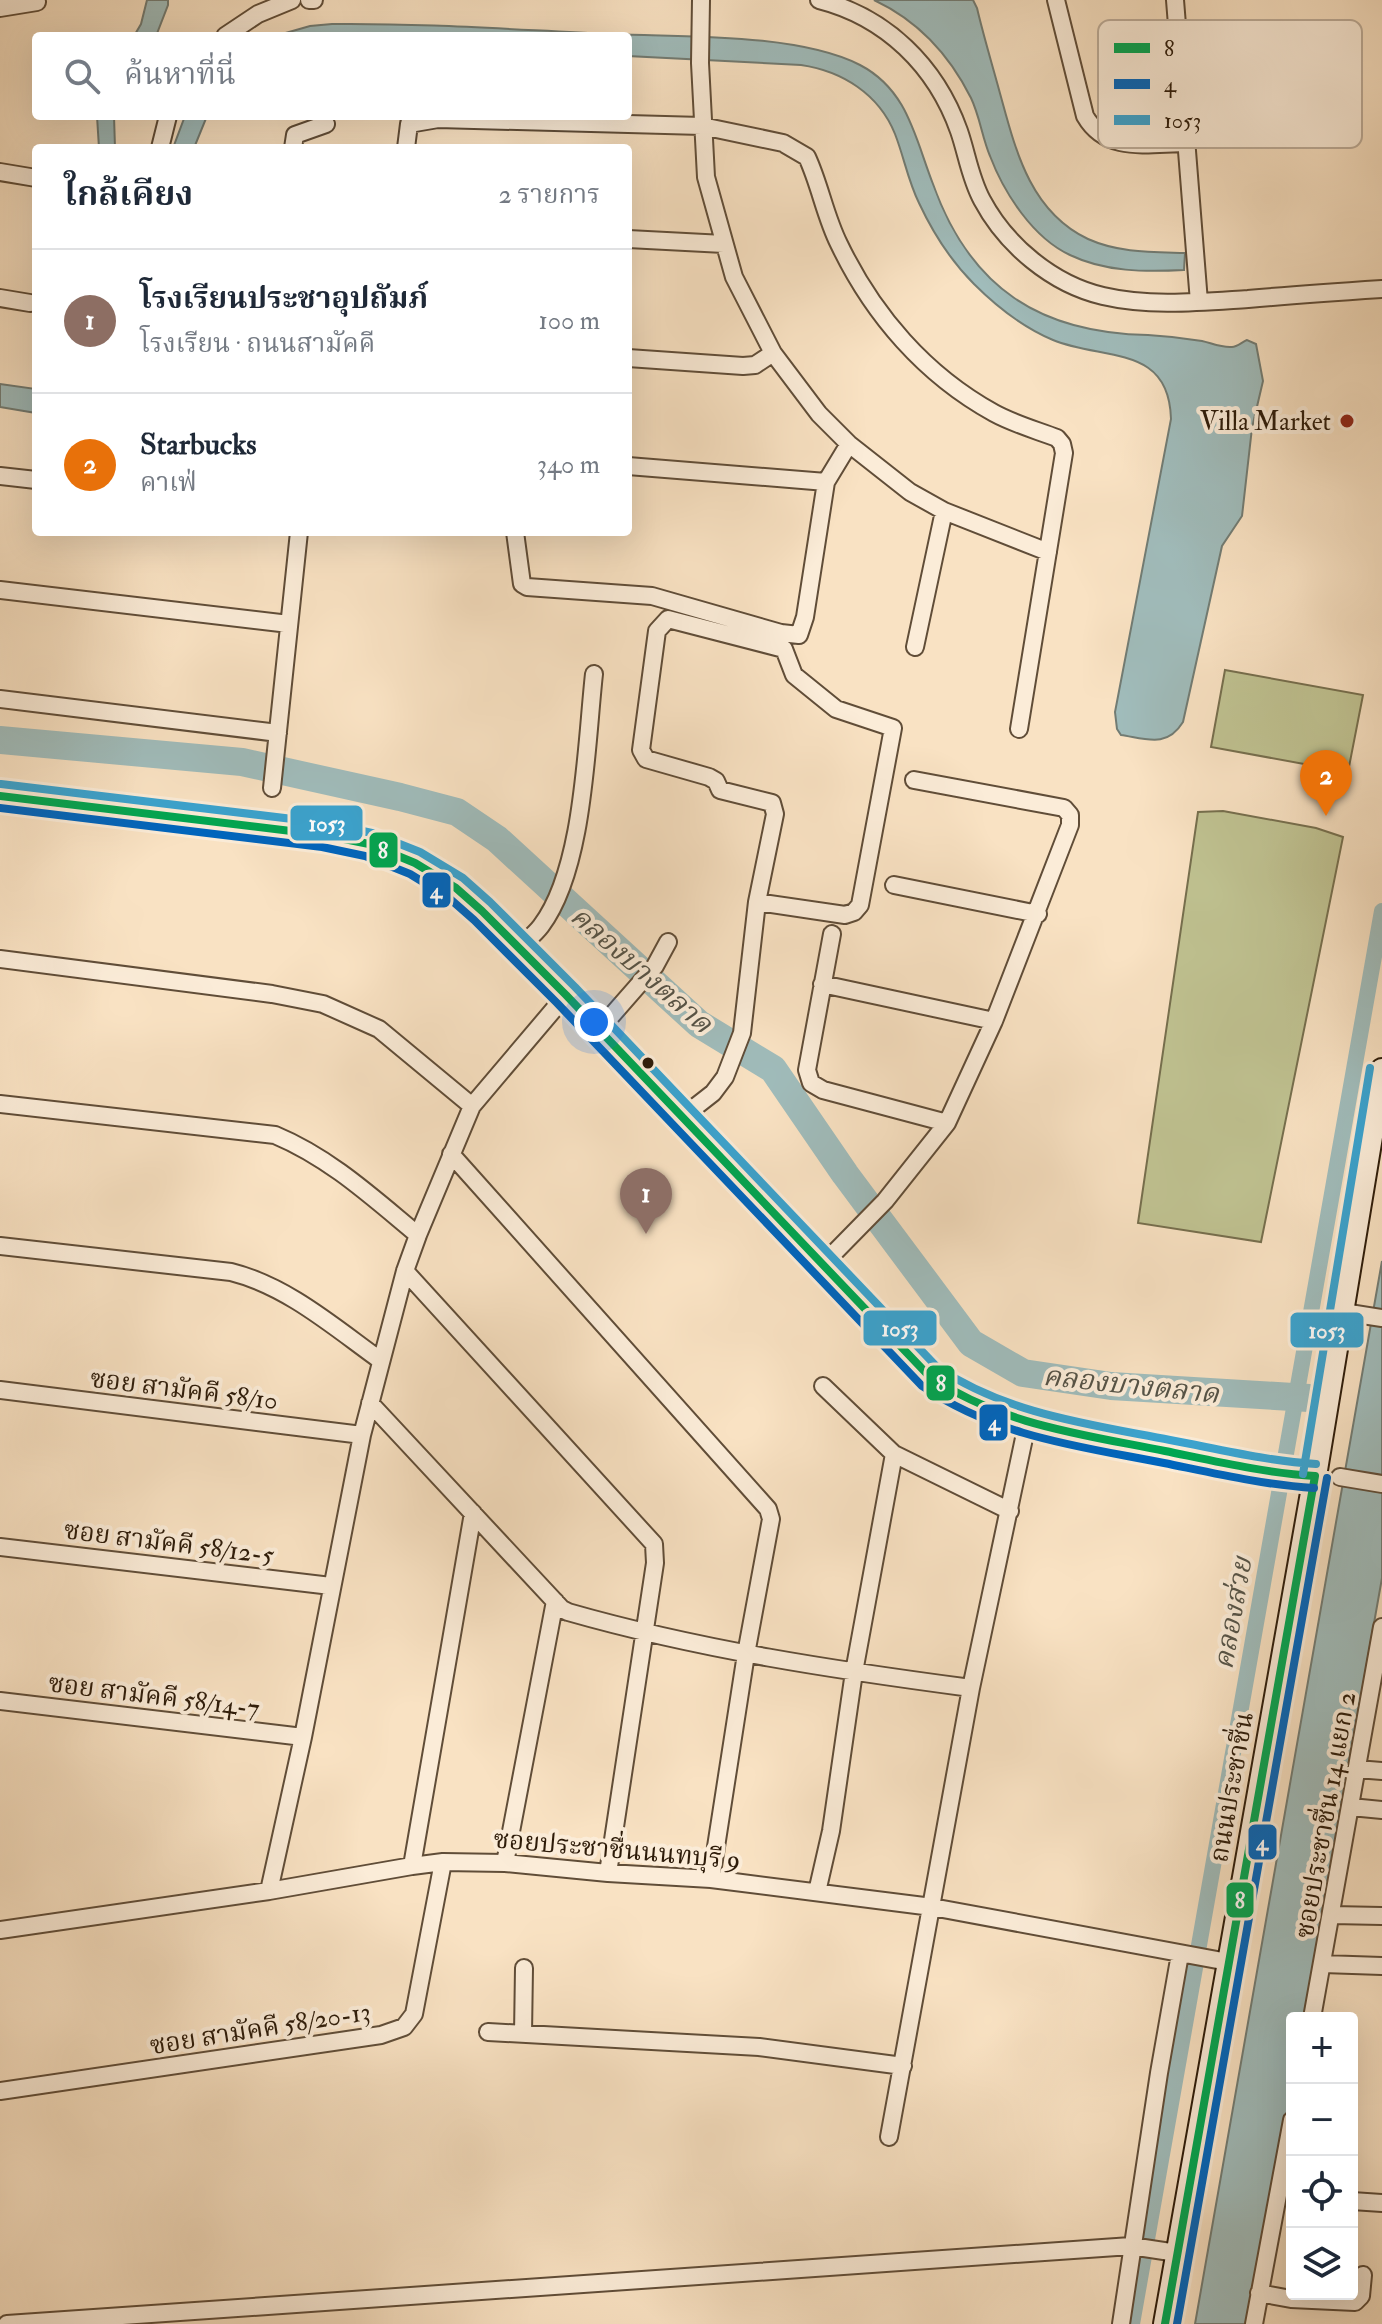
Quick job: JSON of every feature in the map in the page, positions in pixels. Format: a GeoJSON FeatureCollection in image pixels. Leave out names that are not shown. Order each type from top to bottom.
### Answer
{"type":"FeatureCollection","features":[{"type":"Feature","properties":{"kind":"main road"},"geometry":{"type":"LineString","coordinates":[[0,796],[267,827],[369,844],[415,863],[456,888],[519,948],[929,1376],[970,1404],[1027,1424],[1306,1476]]}},
{"type":"Feature","properties":{"kind":"main road","name":"ถนนประชาชื่น"},"geometry":{"type":"LineString","coordinates":[[1165,2324],[1170,2252],[1306,1476],[1353,1313],[1382,1070]]}},
{"type":"Feature","properties":{"kind":"street"},"geometry":{"type":"LineString","coordinates":[[231,32],[258,14],[292,0]]}},
{"type":"Feature","properties":{"kind":"street"},"geometry":{"type":"LineString","coordinates":[[701,0],[700,63],[706,177],[734,277],[773,353],[819,414],[849,444],[910,492],[944,511],[1048,552]]}},
{"type":"Feature","properties":{"kind":"street"},"geometry":{"type":"LineString","coordinates":[[819,0],[843,6],[900,41],[920,59],[952,111],[971,176],[996,222],[1026,256],[1062,279],[1103,296],[1154,303],[1382,289]]}},
{"type":"Feature","properties":{"kind":"street"},"geometry":{"type":"LineString","coordinates":[[1056,0],[1085,116],[1098,133]]}},
{"type":"Feature","properties":{"kind":"street"},"geometry":{"type":"LineString","coordinates":[[1175,0],[1177,20]]}},
{"type":"Feature","properties":{"kind":"street"},"geometry":{"type":"LineString","coordinates":[[0,8],[37,2]]}},
{"type":"Feature","properties":{"kind":"street"},"geometry":{"type":"LineString","coordinates":[[161,144],[167,120]]}},
{"type":"Feature","properties":{"kind":"street"},"geometry":{"type":"LineString","coordinates":[[406,144],[409,124],[432,120]]}},
{"type":"Feature","properties":{"kind":"street"},"geometry":{"type":"LineString","coordinates":[[476,120],[702,126],[783,143],[807,157],[838,242],[852,269],[877,310],[902,340],[931,370],[966,396],[997,414],[1057,438],[1062,444],[1064,453],[1019,729]]}},
{"type":"Feature","properties":{"kind":"street"},"geometry":{"type":"LineString","coordinates":[[294,144],[295,135],[326,124]]}},
{"type":"Feature","properties":{"kind":"street"},"geometry":{"type":"LineString","coordinates":[[1187,148],[1199,302]]}},
{"type":"Feature","properties":{"kind":"street"},"geometry":{"type":"LineString","coordinates":[[0,172],[32,177]]}},
{"type":"Feature","properties":{"kind":"street"},"geometry":{"type":"LineString","coordinates":[[632,239],[724,244]]}},
{"type":"Feature","properties":{"kind":"street"},"geometry":{"type":"LineString","coordinates":[[0,298],[30,303]]}},
{"type":"Feature","properties":{"kind":"street"},"geometry":{"type":"LineString","coordinates":[[632,358],[743,366],[755,365],[773,353]]}},
{"type":"Feature","properties":{"kind":"street"},"geometry":{"type":"LineString","coordinates":[[515,536],[519,575],[522,584],[527,587],[652,596],[781,633],[799,635],[805,617],[826,482],[849,444]]}},
{"type":"Feature","properties":{"kind":"street"},"geometry":{"type":"LineString","coordinates":[[632,466],[826,482]]}},
{"type":"Feature","properties":{"kind":"street"},"geometry":{"type":"LineString","coordinates":[[0,476],[32,480]]}},
{"type":"Feature","properties":{"kind":"street"},"geometry":{"type":"LineString","coordinates":[[915,647],[944,511]]}},
{"type":"Feature","properties":{"kind":"street"},"geometry":{"type":"LineString","coordinates":[[272,788],[299,536]]}},
{"type":"Feature","properties":{"kind":"street"},"geometry":{"type":"LineString","coordinates":[[0,590],[289,624]]}},
{"type":"Feature","properties":{"kind":"street"},"geometry":{"type":"LineString","coordinates":[[681,1118],[713,1093],[725,1077],[742,1033],[757,902],[775,814],[772,803],[720,790],[716,781],[709,777],[646,759],[641,750],[657,631],[668,619],[784,649],[794,675],[836,709],[893,728],[860,905],[854,912],[845,915],[757,902]]}},
{"type":"Feature","properties":{"kind":"street"},"geometry":{"type":"LineString","coordinates":[[519,948],[541,927],[553,905],[564,882],[575,843],[594,674]]}},
{"type":"Feature","properties":{"kind":"street"},"geometry":{"type":"LineString","coordinates":[[0,699],[278,733]]}},
{"type":"Feature","properties":{"kind":"street"},"geometry":{"type":"LineString","coordinates":[[835,1252],[885,1201],[947,1123],[994,1021],[1070,825],[1070,815],[1064,808],[914,780]]}},
{"type":"Feature","properties":{"kind":"street"},"geometry":{"type":"LineString","coordinates":[[894,885],[1038,914]]}},
{"type":"Feature","properties":{"kind":"street"},"geometry":{"type":"LineString","coordinates":[[832,934],[807,1070],[811,1083],[823,1090],[947,1123]]}},
{"type":"Feature","properties":{"kind":"street"},"geometry":{"type":"LineString","coordinates":[[599,1030],[655,966],[668,942]]}},
{"type":"Feature","properties":{"kind":"street"},"geometry":{"type":"LineString","coordinates":[[0,959],[272,994],[323,1004],[379,1029],[472,1106]]}},
{"type":"Feature","properties":{"kind":"street"},"geometry":{"type":"LineString","coordinates":[[822,984],[994,1021]]}},
{"type":"Feature","properties":{"kind":"street"},"geometry":{"type":"LineString","coordinates":[[269,1891],[303,1737],[362,1435],[405,1271],[472,1106],[566,995]]}},
{"type":"Feature","properties":{"kind":"street"},"geometry":{"type":"LineString","coordinates":[[0,1104],[275,1135],[336,1167],[418,1235]]}},
{"type":"Feature","properties":{"kind":"street"},"geometry":{"type":"LineString","coordinates":[[451,1154],[768,1509],[771,1519],[746,1654],[711,1879]]}},
{"type":"Feature","properties":{"kind":"street"},"geometry":{"type":"LineString","coordinates":[[0,1246],[217,1270],[253,1277],[300,1304],[380,1360]]}},
{"type":"Feature","properties":{"kind":"street"},"geometry":{"type":"LineString","coordinates":[[405,1271],[654,1544],[655,1563],[608,1873]]}},
{"type":"Feature","properties":{"kind":"street"},"geometry":{"type":"LineString","coordinates":[[1353,1313],[1382,1318]]}},
{"type":"Feature","properties":{"kind":"street"},"geometry":{"type":"LineString","coordinates":[[823,1386],[894,1454],[1010,1511]]}},
{"type":"Feature","properties":{"kind":"street","name":"ซอย สามัคคี 58/10"},"geometry":{"type":"LineString","coordinates":[[0,1390],[362,1435]]}},
{"type":"Feature","properties":{"kind":"street"},"geometry":{"type":"LineString","coordinates":[[370,1403],[568,1612],[643,1633],[746,1654],[971,1688]]}},
{"type":"Feature","properties":{"kind":"street"},"geometry":{"type":"LineString","coordinates":[[889,2137],[971,1688],[1027,1424]]}},
{"type":"Feature","properties":{"kind":"street"},"geometry":{"type":"LineString","coordinates":[[817,1892],[831,1831],[854,1672],[894,1454]]}},
{"type":"Feature","properties":{"kind":"street"},"geometry":{"type":"LineString","coordinates":[[1340,1477],[1382,1484]]}},
{"type":"Feature","properties":{"kind":"street"},"geometry":{"type":"LineString","coordinates":[[412,1866],[473,1513]]}},
{"type":"Feature","properties":{"kind":"street","name":"ซอย สามัคคี 58/12-5"},"geometry":{"type":"LineString","coordinates":[[0,1547],[331,1586]]}},
{"type":"Feature","properties":{"kind":"street"},"geometry":{"type":"LineString","coordinates":[[505,1863],[555,1601]]}},
{"type":"Feature","properties":{"kind":"street","name":"ซอยประชาชื่น 14 แยก 2"},"geometry":{"type":"LineString","coordinates":[[1313,2012],[1382,1627]]}},
{"type":"Feature","properties":{"kind":"street","name":"ซอย สามัคคี 58/14-7"},"geometry":{"type":"LineString","coordinates":[[0,1701],[303,1737]]}},
{"type":"Feature","properties":{"kind":"street"},"geometry":{"type":"LineString","coordinates":[[1357,1769],[1382,1771]]}},
{"type":"Feature","properties":{"kind":"street"},"geometry":{"type":"LineString","coordinates":[[1351,1807],[1382,1810]]}},
{"type":"Feature","properties":{"kind":"street","name":"ซอยประชาชื่นนนทบุรี 9"},"geometry":{"type":"LineString","coordinates":[[0,1930],[269,1891],[412,1866],[443,1862],[505,1863],[711,1879],[932,1907],[1220,1961]]}},
{"type":"Feature","properties":{"kind":"street","name":"ซอย สามัคคี 58/20-13"},"geometry":{"type":"LineString","coordinates":[[0,2091],[381,2035],[404,2027],[414,2014],[443,1862]]}},
{"type":"Feature","properties":{"kind":"street"},"geometry":{"type":"LineString","coordinates":[[1332,1915],[1382,1916]]}},
{"type":"Feature","properties":{"kind":"street"},"geometry":{"type":"LineString","coordinates":[[1121,2324],[1183,1955]]}},
{"type":"Feature","properties":{"kind":"street"},"geometry":{"type":"LineString","coordinates":[[1323,1964],[1382,1966]]}},
{"type":"Feature","properties":{"kind":"street"},"geometry":{"type":"LineString","coordinates":[[523,2034],[524,1968]]}},
{"type":"Feature","properties":{"kind":"street"},"geometry":{"type":"LineString","coordinates":[[488,2032],[759,2047],[903,2066]]}},
{"type":"Feature","properties":{"kind":"street"},"geometry":{"type":"LineString","coordinates":[[1254,2324],[1285,2195],[1289,2156]]}},
{"type":"Feature","properties":{"kind":"street"},"geometry":{"type":"LineString","coordinates":[[1358,2201],[1382,2203]]}},
{"type":"Feature","properties":{"kind":"street"},"geometry":{"type":"LineString","coordinates":[[7,2324],[1134,2246],[1170,2252]]}},
{"type":"Feature","properties":{"kind":"street"},"geometry":{"type":"LineString","coordinates":[[1259,2293],[1291,2299],[1355,2302],[1361,2296],[1363,2275]]}},
{"type":"Feature","properties":{"kind":"green space"},"geometry":{"type":"Polygon","coordinates":[[[1225,670],[1363,695],[1348,772],[1211,747],[1225,670]]]}},
{"type":"Feature","properties":{"kind":"green space"},"geometry":{"type":"Polygon","coordinates":[[[1223,811],[1316,828],[1343,837],[1261,1242],[1138,1223],[1198,812],[1223,811]]]}},
{"type":"Feature","properties":{"kind":"water"},"geometry":{"type":"Polygon","coordinates":[[[147,0],[168,0],[158,32],[136,32],[147,0]]]}},
{"type":"Feature","properties":{"kind":"water"},"geometry":{"type":"Polygon","coordinates":[[[874,0],[973,0],[1013,139],[1039,197],[1069,227],[1100,244],[1148,252],[1185,253],[1184,270],[1140,271],[1097,265],[1070,255],[1044,238],[1021,213],[1003,185],[987,149],[974,105],[943,53],[905,18],[874,0]]]}},
{"type":"Feature","properties":{"kind":"water"},"geometry":{"type":"Polygon","coordinates":[[[310,26],[437,26],[567,32],[289,32],[310,26]]]}},
{"type":"Feature","properties":{"kind":"water"},"geometry":{"type":"Polygon","coordinates":[[[632,35],[772,42],[805,47],[860,65],[889,88],[908,117],[948,220],[967,251],[989,277],[1014,298],[1042,314],[1109,332],[1182,338],[1228,347],[1247,340],[1256,344],[1263,381],[1252,428],[1242,516],[1222,546],[1183,722],[1170,736],[1148,740],[1121,735],[1115,712],[1171,419],[1167,395],[1159,378],[1130,359],[1073,346],[1042,335],[992,301],[950,256],[930,225],[912,186],[895,134],[879,107],[845,79],[801,65],[632,56],[632,35]]]}},
{"type":"Feature","properties":{"kind":"water"},"geometry":{"type":"Polygon","coordinates":[[[97,120],[114,120],[115,144],[99,144],[97,120]]]}},
{"type":"Feature","properties":{"kind":"water"},"geometry":{"type":"Polygon","coordinates":[[[184,120],[205,120],[196,144],[174,144],[184,120]]]}},
{"type":"Feature","properties":{"kind":"water"},"geometry":{"type":"Polygon","coordinates":[[[0,384],[32,388],[32,412],[0,407],[0,384]]]}},
{"type":"Feature","properties":{"kind":"water"},"geometry":{"type":"Polygon","coordinates":[[[1382,1261],[1382,1578],[1305,2012],[1286,2012],[1286,2122],[1250,2324],[1195,2324],[1382,1261]]]}},
{"type":"Feature","properties":{"kind":"waterway","name":"คลองบางตลาด"},"geometry":{"type":"LineString","coordinates":[[0,740],[242,762],[457,812],[497,839],[699,1024],[773,1069],[845,1174],[971,1343],[1023,1373],[1111,1386],[1309,1398]]}},
{"type":"Feature","properties":{"kind":"waterway","name":"คลองส่วย"},"geometry":{"type":"LineString","coordinates":[[1132,2324],[1382,911]]}},
{"type":"Feature","properties":{"kind":"transit line","name":"1053"},"geometry":{"type":"LineString","coordinates":[[1,784],[326,823],[372,833],[420,852],[463,878],[490,902],[937,1367],[991,1396],[1049,1415],[1243,1454],[1316,1464]]}},
{"type":"Feature","properties":{"kind":"transit line","name":"8"},"geometry":{"type":"LineString","coordinates":[[0,796],[324,835],[369,844],[415,863],[456,888],[482,911],[929,1376],[985,1406],[1042,1426],[1240,1466],[1315,1476]]}},
{"type":"Feature","properties":{"kind":"transit line","name":"4"},"geometry":{"type":"LineString","coordinates":[[0,808],[322,847],[365,856],[410,874],[449,898],[474,920],[922,1386],[980,1417],[1039,1437],[1239,1478],[1314,1488]]}},
{"type":"Feature","properties":{"kind":"transit line","name":"1053"},"geometry":{"type":"LineString","coordinates":[[1303,1474],[1370,1068]]}},
{"type":"Feature","properties":{"kind":"transit line","name":"8"},"geometry":{"type":"LineString","coordinates":[[1165,2324],[1315,1476]]}},
{"type":"Feature","properties":{"kind":"transit line","name":"4"},"geometry":{"type":"LineString","coordinates":[[1177,2324],[1327,1478]]}},
{"type":"Feature","properties":{"kind":"place","name":"Villa Market"},"geometry":{"type":"Point","coordinates":[1347,421]}},
{"type":"Feature","properties":{"kind":"place","name":"Starbucks"},"geometry":{"type":"Point","coordinates":[1326,816]}},
{"type":"Feature","properties":{"kind":"place","name":"โรงเรียนประชาอุปถัมภ์"},"geometry":{"type":"Point","coordinates":[646,1234]}}]}
